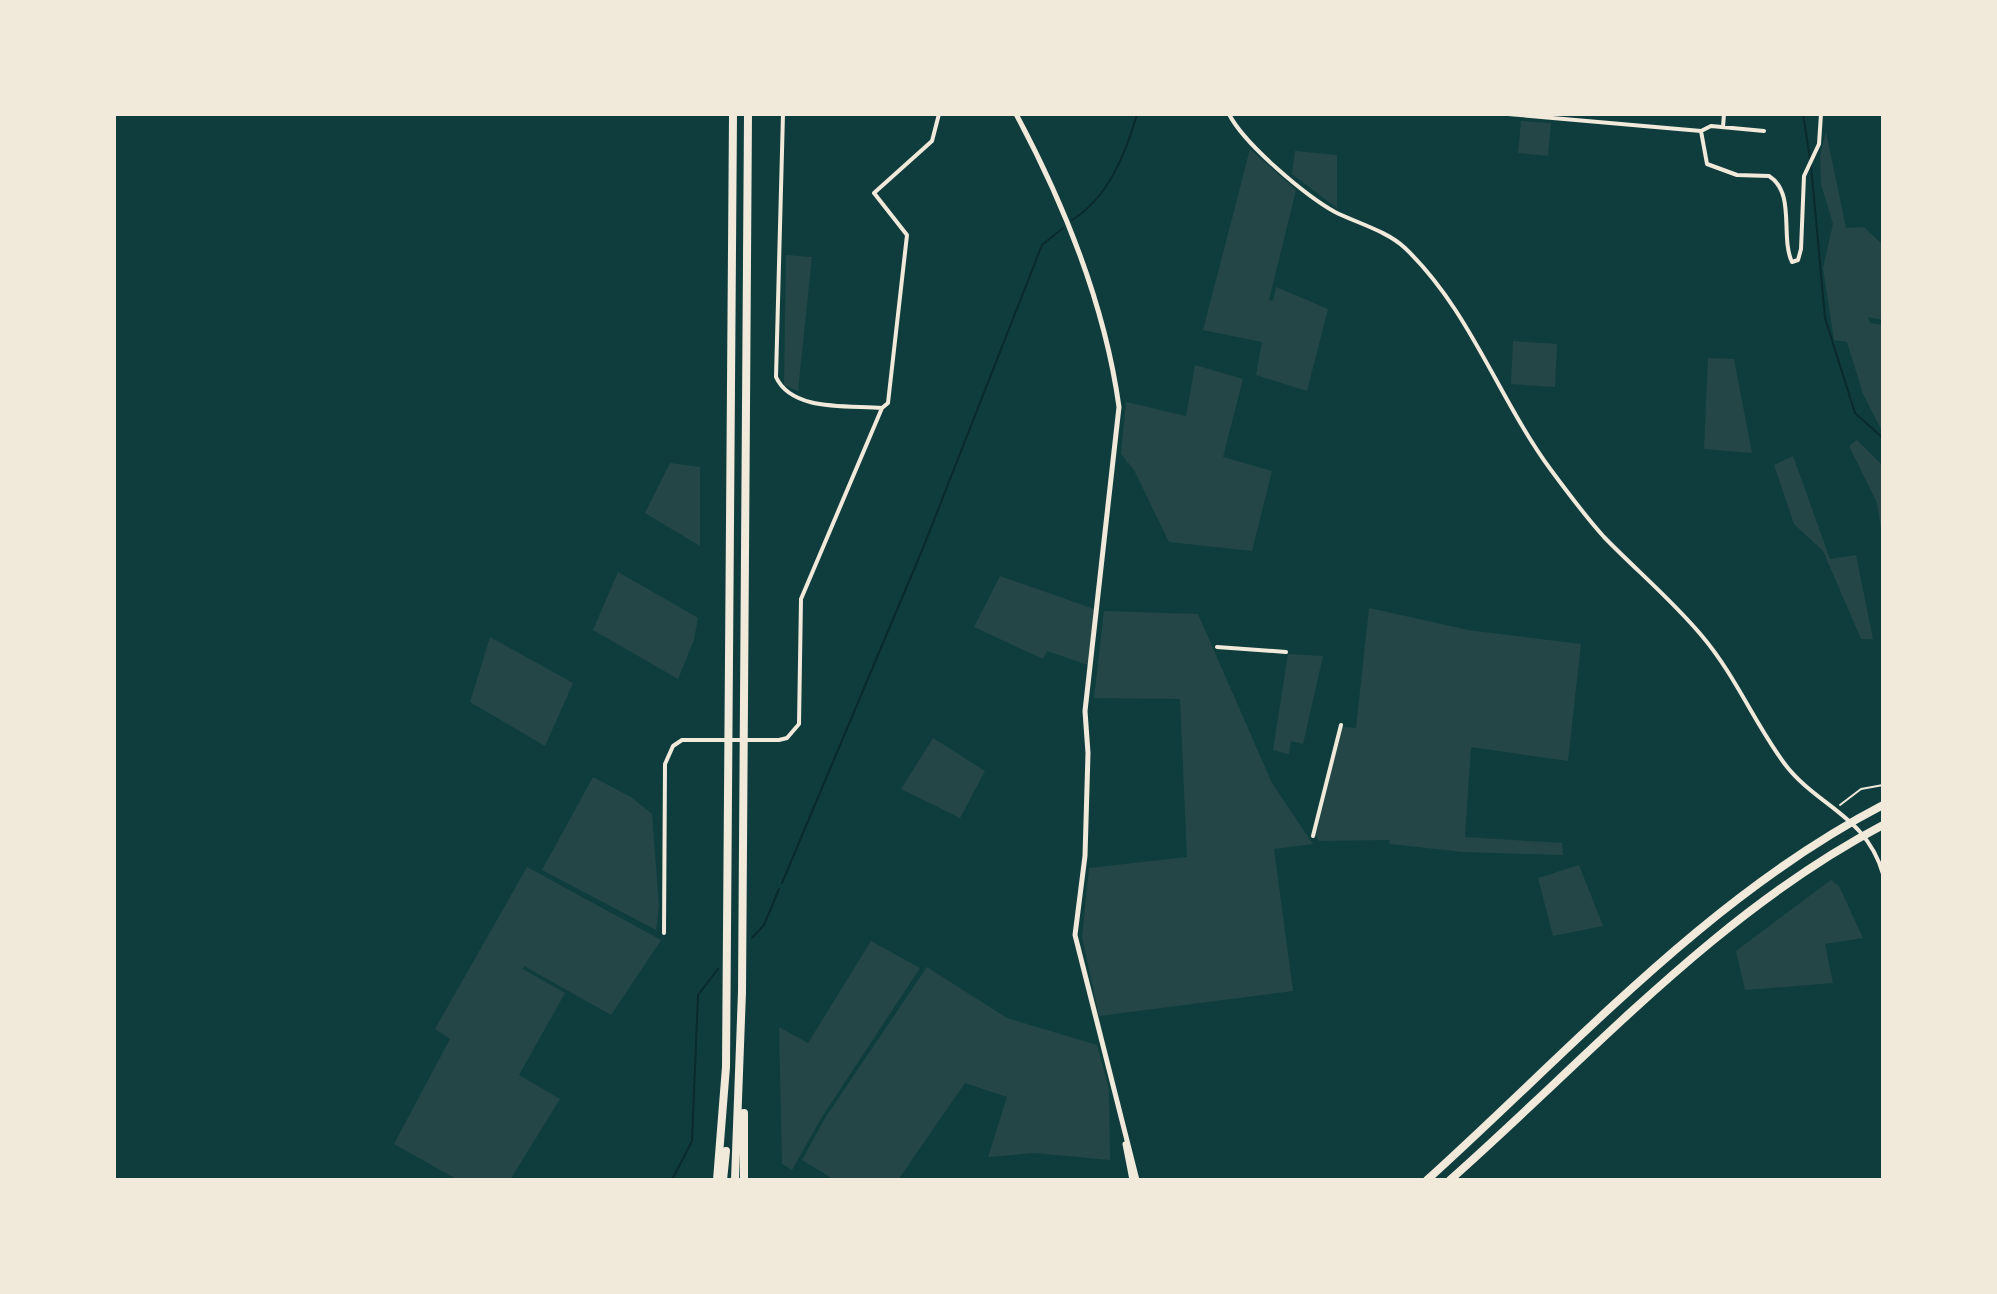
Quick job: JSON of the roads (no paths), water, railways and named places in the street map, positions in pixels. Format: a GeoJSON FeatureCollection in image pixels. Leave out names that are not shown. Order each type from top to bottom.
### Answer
{"type":"FeatureCollection","features":[{"type":"Feature","properties":{"kind":"highway"},"geometry":{"type":"LineString","coordinates":[[723,1180],[731,114]]}},
{"type":"Feature","properties":{"kind":"highway"},"geometry":{"type":"LineString","coordinates":[[735,1180],[742,992],[748,114]]}},
{"type":"Feature","properties":{"kind":"highway"},"geometry":{"type":"LineString","coordinates":[[1427,1180],[1662,961],[1753,889],[1836,832],[1883,805]]}},
{"type":"Feature","properties":{"kind":"highway"},"geometry":{"type":"LineString","coordinates":[[1450,1180],[1674,974],[1750,912],[1883,825]]}},
{"type":"Feature","properties":{"kind":"highway"},"geometry":{"type":"LineString","coordinates":[[742,992],[745,1010],[744,1180]]}},
{"type":"Feature","properties":{"kind":"highway"},"geometry":{"type":"LineString","coordinates":[[717,1180],[726,1067]]}},
{"type":"Feature","properties":{"kind":"street"},"geometry":{"type":"LineString","coordinates":[[783,114],[776,377],[781,387],[800,401],[882,408]]}},
{"type":"Feature","properties":{"kind":"street"},"geometry":{"type":"LineString","coordinates":[[664,933],[665,764],[673,746],[682,740],[787,738],[799,724],[801,599],[882,408],[888,403],[907,243],[904,227],[874,193],[932,141],[939,114]]}},
{"type":"Feature","properties":{"kind":"street"},"geometry":{"type":"LineString","coordinates":[[1016,114],[1066,220],[1113,363],[1119,407],[1085,711],[1088,753],[1085,856],[1075,935],[1135,1180]]}},
{"type":"Feature","properties":{"kind":"street"},"geometry":{"type":"LineString","coordinates":[[1229,114],[1242,134],[1298,187],[1332,210],[1395,240],[1438,282],[1523,430],[1569,494],[1604,537],[1704,637],[1745,695],[1784,763],[1801,782],[1856,824],[1871,845],[1883,874]]}},
{"type":"Feature","properties":{"kind":"street"},"geometry":{"type":"LineString","coordinates":[[1508,114],[1701,131],[1711,126],[1764,131]]}},
{"type":"Feature","properties":{"kind":"street"},"geometry":{"type":"LineString","coordinates":[[1723,127],[1724,114]]}},
{"type":"Feature","properties":{"kind":"street"},"geometry":{"type":"LineString","coordinates":[[1701,131],[1707,164],[1737,175],[1769,176],[1779,185],[1785,209],[1787,252],[1792,262],[1798,260],[1801,249],[1802,189],[1809,162],[1819,144],[1821,114]]}},
{"type":"Feature","properties":{"kind":"street"},"geometry":{"type":"LineString","coordinates":[[1217,647],[1286,652]]}},
{"type":"Feature","properties":{"kind":"street"},"geometry":{"type":"LineString","coordinates":[[1313,836],[1341,725]]}},
{"type":"Feature","properties":{"kind":"waterway"},"geometry":{"type":"LineString","coordinates":[[1072,220],[1096,200],[1114,173],[1137,114]]}},
{"type":"Feature","properties":{"kind":"waterway"},"geometry":{"type":"LineString","coordinates":[[1803,114],[1810,159]]}},
{"type":"Feature","properties":{"kind":"waterway"},"geometry":{"type":"LineString","coordinates":[[1811,165],[1825,318],[1855,413],[1883,438]]}},
{"type":"Feature","properties":{"kind":"waterway"},"geometry":{"type":"LineString","coordinates":[[782,883],[923,548],[1042,245],[1063,228]]}},
{"type":"Feature","properties":{"kind":"waterway"},"geometry":{"type":"LineString","coordinates":[[752,938],[764,925],[779,889]]}},
{"type":"Feature","properties":{"kind":"waterway"},"geometry":{"type":"LineString","coordinates":[[672,1180],[692,1141],[698,995],[718,969]]}}]}
